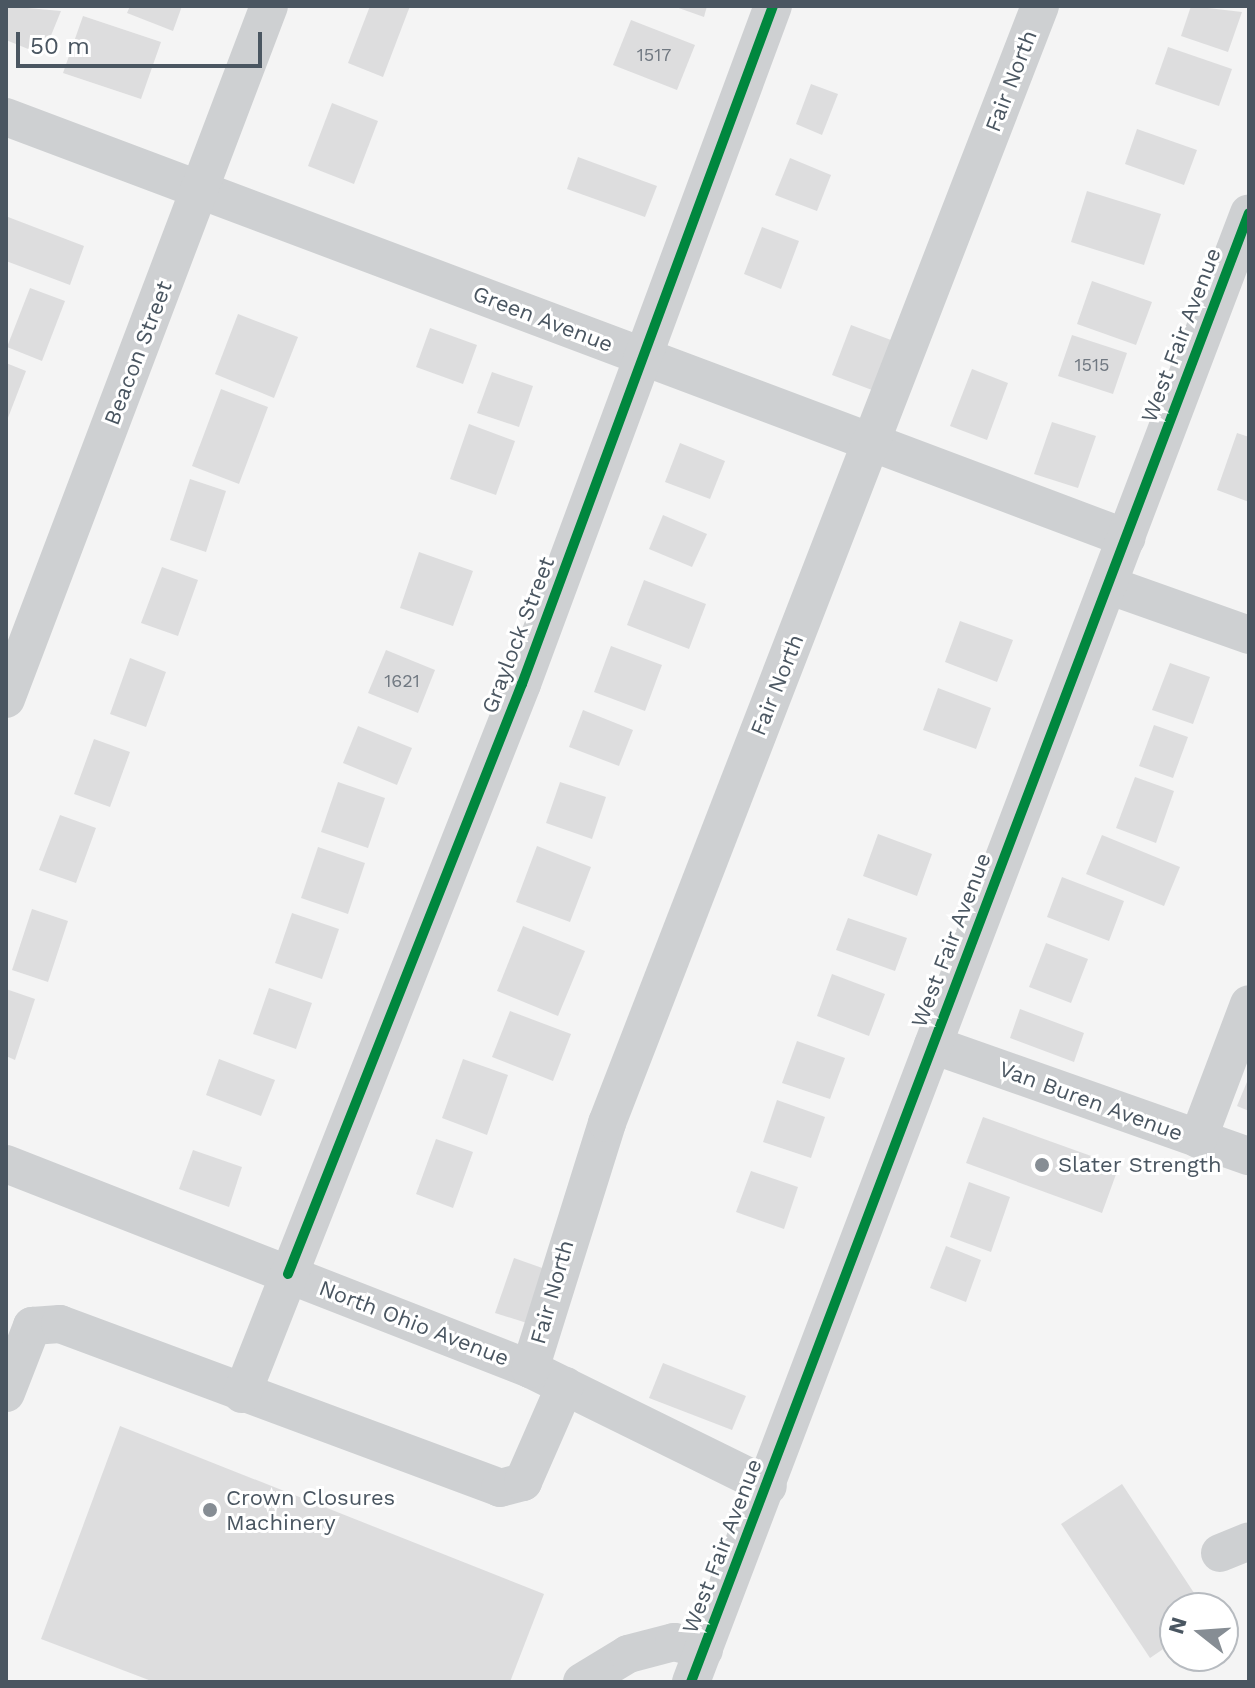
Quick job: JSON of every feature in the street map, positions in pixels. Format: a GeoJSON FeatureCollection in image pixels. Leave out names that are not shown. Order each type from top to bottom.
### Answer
{"type":"FeatureCollection","features":[{"type":"Feature","properties":{"kind":"street","name":"Beacon Street"},"geometry":{"type":"LineString","coordinates":[[6,699],[269,6]]}},
{"type":"Feature","properties":{"kind":"street","name":"Graylock Street"},"geometry":{"type":"LineString","coordinates":[[242,1394],[644,357],[773,6]]}},
{"type":"Feature","properties":{"kind":"street","name":"Fair North"},"geometry":{"type":"LineString","coordinates":[[530,1369],[607,1123],[868,443],[1040,6]]}},
{"type":"Feature","properties":{"kind":"street","name":"Green Avenue"},"geometry":{"type":"LineString","coordinates":[[6,117],[1126,538]]}},
{"type":"Feature","properties":{"kind":"street","name":"West Fair Avenue"},"geometry":{"type":"LineString","coordinates":[[698,1666],[1249,213]]}},
{"type":"Feature","properties":{"kind":"street"},"geometry":{"type":"LineString","coordinates":[[1108,585],[1249,635]]}},
{"type":"Feature","properties":{"kind":"street"},"geometry":{"type":"LineString","coordinates":[[1198,1139],[1249,1004]]}},
{"type":"Feature","properties":{"kind":"street","name":"Van Buren Avenue"},"geometry":{"type":"LineString","coordinates":[[933,1045],[1249,1156]]}},
{"type":"Feature","properties":{"kind":"street","name":"North Ohio Avenue"},"geometry":{"type":"LineString","coordinates":[[6,1164],[530,1369],[768,1486]]}},
{"type":"Feature","properties":{"kind":"street"},"geometry":{"type":"LineString","coordinates":[[6,1393],[32,1326],[60,1324],[500,1488],[523,1482],[565,1386]]}},
{"type":"Feature","properties":{"kind":"street"},"geometry":{"type":"LineString","coordinates":[[582,1682],[628,1654],[674,1642],[698,1666]]}},
{"type":"Feature","properties":{"kind":"building"},"geometry":{"type":"Polygon","coordinates":[[[6,6],[61,11],[43,55],[6,40],[6,6]]]}},
{"type":"Feature","properties":{"kind":"building"},"geometry":{"type":"Polygon","coordinates":[[[130,6],[182,6],[173,31],[127,13],[130,6]]]}},
{"type":"Feature","properties":{"kind":"building"},"geometry":{"type":"Polygon","coordinates":[[[370,6],[410,6],[383,77],[348,63],[370,6]]]}},
{"type":"Feature","properties":{"kind":"building"},"geometry":{"type":"Polygon","coordinates":[[[673,6],[707,6],[704,17],[673,6]]]}},
{"type":"Feature","properties":{"kind":"building"},"geometry":{"type":"Polygon","coordinates":[[[1191,6],[1242,12],[1228,52],[1181,36],[1191,6]]]}},
{"type":"Feature","properties":{"kind":"building"},"geometry":{"type":"Polygon","coordinates":[[[83,16],[161,42],[141,99],[63,73],[83,16]]]}},
{"type":"Feature","properties":{"kind":"building"},"geometry":{"type":"Polygon","coordinates":[[[631,20],[695,45],[677,90],[613,65],[631,20]]]}},
{"type":"Feature","properties":{"kind":"building"},"geometry":{"type":"Polygon","coordinates":[[[1168,47],[1232,69],[1219,106],[1155,84],[1168,47]]]}},
{"type":"Feature","properties":{"kind":"building"},"geometry":{"type":"Polygon","coordinates":[[[811,84],[838,94],[822,135],[796,124],[811,84]]]}},
{"type":"Feature","properties":{"kind":"building"},"geometry":{"type":"Polygon","coordinates":[[[332,103],[378,121],[354,184],[308,166],[332,103]]]}},
{"type":"Feature","properties":{"kind":"building"},"geometry":{"type":"Polygon","coordinates":[[[1137,129],[1197,150],[1184,185],[1125,164],[1137,129]]]}},
{"type":"Feature","properties":{"kind":"building"},"geometry":{"type":"Polygon","coordinates":[[[578,157],[657,186],[645,217],[567,189],[578,157]]]}},
{"type":"Feature","properties":{"kind":"building"},"geometry":{"type":"Polygon","coordinates":[[[790,158],[831,175],[817,211],[775,195],[790,158]]]}},
{"type":"Feature","properties":{"kind":"building"},"geometry":{"type":"Polygon","coordinates":[[[1087,191],[1161,214],[1144,265],[1071,242],[1087,191]]]}},
{"type":"Feature","properties":{"kind":"building"},"geometry":{"type":"Polygon","coordinates":[[[8,217],[84,246],[70,285],[6,261],[8,217]]]}},
{"type":"Feature","properties":{"kind":"building"},"geometry":{"type":"Polygon","coordinates":[[[762,227],[799,241],[781,289],[744,274],[762,227]]]}},
{"type":"Feature","properties":{"kind":"building"},"geometry":{"type":"Polygon","coordinates":[[[1092,281],[1152,302],[1136,345],[1077,324],[1092,281]]]}},
{"type":"Feature","properties":{"kind":"building"},"geometry":{"type":"Polygon","coordinates":[[[30,288],[65,301],[42,361],[7,347],[30,288]]]}},
{"type":"Feature","properties":{"kind":"building"},"geometry":{"type":"Polygon","coordinates":[[[238,314],[298,337],[274,398],[215,374],[238,314]]]}},
{"type":"Feature","properties":{"kind":"building"},"geometry":{"type":"Polygon","coordinates":[[[851,325],[891,340],[872,390],[832,375],[851,325]]]}},
{"type":"Feature","properties":{"kind":"building"},"geometry":{"type":"Polygon","coordinates":[[[430,328],[477,345],[463,384],[416,367],[430,328]]]}},
{"type":"Feature","properties":{"kind":"building"},"geometry":{"type":"Polygon","coordinates":[[[1072,335],[1127,353],[1113,394],[1058,376],[1072,335]]]}},
{"type":"Feature","properties":{"kind":"building"},"geometry":{"type":"Polygon","coordinates":[[[6,363],[26,371],[6,423],[6,363]]]}},
{"type":"Feature","properties":{"kind":"building"},"geometry":{"type":"Polygon","coordinates":[[[972,369],[1008,383],[987,440],[950,426],[972,369]]]}},
{"type":"Feature","properties":{"kind":"building"},"geometry":{"type":"Polygon","coordinates":[[[492,372],[533,386],[519,427],[477,413],[492,372]]]}},
{"type":"Feature","properties":{"kind":"building"},"geometry":{"type":"Polygon","coordinates":[[[221,389],[268,407],[239,484],[192,466],[221,389]]]}},
{"type":"Feature","properties":{"kind":"building"},"geometry":{"type":"Polygon","coordinates":[[[1052,422],[1096,436],[1078,488],[1034,474],[1052,422]]]}},
{"type":"Feature","properties":{"kind":"building"},"geometry":{"type":"Polygon","coordinates":[[[469,424],[515,441],[496,495],[450,479],[469,424]]]}},
{"type":"Feature","properties":{"kind":"building"},"geometry":{"type":"Polygon","coordinates":[[[1237,433],[1249,437],[1249,502],[1217,490],[1237,433]]]}},
{"type":"Feature","properties":{"kind":"building"},"geometry":{"type":"Polygon","coordinates":[[[680,443],[725,461],[710,499],[665,482],[680,443]]]}},
{"type":"Feature","properties":{"kind":"building"},"geometry":{"type":"Polygon","coordinates":[[[190,479],[226,491],[206,552],[170,540],[190,479]]]}},
{"type":"Feature","properties":{"kind":"building"},"geometry":{"type":"Polygon","coordinates":[[[663,515],[707,534],[692,567],[649,549],[663,515]]]}},
{"type":"Feature","properties":{"kind":"building"},"geometry":{"type":"Polygon","coordinates":[[[419,552],[473,571],[453,626],[400,608],[419,552]]]}},
{"type":"Feature","properties":{"kind":"building"},"geometry":{"type":"Polygon","coordinates":[[[162,567],[198,580],[178,636],[141,623],[162,567]]]}},
{"type":"Feature","properties":{"kind":"building"},"geometry":{"type":"Polygon","coordinates":[[[644,580],[706,604],[689,649],[627,625],[644,580]]]}},
{"type":"Feature","properties":{"kind":"building"},"geometry":{"type":"Polygon","coordinates":[[[960,621],[1013,640],[997,682],[945,662],[960,621]]]}},
{"type":"Feature","properties":{"kind":"building"},"geometry":{"type":"Polygon","coordinates":[[[611,646],[662,665],[645,711],[594,692],[611,646]]]}},
{"type":"Feature","properties":{"kind":"building"},"geometry":{"type":"Polygon","coordinates":[[[386,650],[435,670],[418,713],[368,693],[386,650]]]}},
{"type":"Feature","properties":{"kind":"building"},"geometry":{"type":"Polygon","coordinates":[[[130,658],[166,672],[146,727],[110,714],[130,658]]]}},
{"type":"Feature","properties":{"kind":"building"},"geometry":{"type":"Polygon","coordinates":[[[1170,663],[1210,677],[1193,724],[1152,710],[1170,663]]]}},
{"type":"Feature","properties":{"kind":"building"},"geometry":{"type":"Polygon","coordinates":[[[938,688],[991,708],[976,749],[923,730],[938,688]]]}},
{"type":"Feature","properties":{"kind":"building"},"geometry":{"type":"Polygon","coordinates":[[[583,710],[633,730],[619,766],[569,747],[583,710]]]}},
{"type":"Feature","properties":{"kind":"building"},"geometry":{"type":"Polygon","coordinates":[[[1154,725],[1188,737],[1173,778],[1139,766],[1154,725]]]}},
{"type":"Feature","properties":{"kind":"building"},"geometry":{"type":"Polygon","coordinates":[[[358,726],[412,748],[397,785],[343,763],[358,726]]]}},
{"type":"Feature","properties":{"kind":"building"},"geometry":{"type":"Polygon","coordinates":[[[94,739],[130,752],[110,807],[74,794],[94,739]]]}},
{"type":"Feature","properties":{"kind":"building"},"geometry":{"type":"Polygon","coordinates":[[[1135,777],[1174,791],[1156,843],[1116,828],[1135,777]]]}},
{"type":"Feature","properties":{"kind":"building"},"geometry":{"type":"Polygon","coordinates":[[[338,782],[385,798],[368,848],[321,832],[338,782]]]}},
{"type":"Feature","properties":{"kind":"building"},"geometry":{"type":"Polygon","coordinates":[[[560,782],[606,797],[592,839],[546,823],[560,782]]]}},
{"type":"Feature","properties":{"kind":"building"},"geometry":{"type":"Polygon","coordinates":[[[60,815],[96,828],[76,883],[39,870],[60,815]]]}},
{"type":"Feature","properties":{"kind":"building"},"geometry":{"type":"Polygon","coordinates":[[[878,834],[932,854],[917,896],[863,876],[878,834]]]}},
{"type":"Feature","properties":{"kind":"building"},"geometry":{"type":"Polygon","coordinates":[[[1102,835],[1180,867],[1164,906],[1086,874],[1102,835]]]}},
{"type":"Feature","properties":{"kind":"building"},"geometry":{"type":"Polygon","coordinates":[[[537,846],[591,867],[570,922],[516,902],[537,846]]]}},
{"type":"Feature","properties":{"kind":"building"},"geometry":{"type":"Polygon","coordinates":[[[318,847],[365,863],[348,914],[301,898],[318,847]]]}},
{"type":"Feature","properties":{"kind":"building"},"geometry":{"type":"Polygon","coordinates":[[[1062,877],[1124,901],[1109,941],[1047,917],[1062,877]]]}},
{"type":"Feature","properties":{"kind":"building"},"geometry":{"type":"Polygon","coordinates":[[[32,909],[68,921],[48,982],[12,970],[32,909]]]}},
{"type":"Feature","properties":{"kind":"building"},"geometry":{"type":"Polygon","coordinates":[[[292,913],[339,929],[322,979],[275,963],[292,913]]]}},
{"type":"Feature","properties":{"kind":"building"},"geometry":{"type":"Polygon","coordinates":[[[848,918],[907,938],[895,971],[836,950],[848,918]]]}},
{"type":"Feature","properties":{"kind":"building"},"geometry":{"type":"Polygon","coordinates":[[[523,926],[585,951],[558,1016],[497,991],[523,926]]]}},
{"type":"Feature","properties":{"kind":"building"},"geometry":{"type":"Polygon","coordinates":[[[1046,943],[1088,959],[1071,1003],[1029,987],[1046,943]]]}},
{"type":"Feature","properties":{"kind":"building"},"geometry":{"type":"Polygon","coordinates":[[[832,974],[885,994],[869,1036],[817,1016],[832,974]]]}},
{"type":"Feature","properties":{"kind":"building"},"geometry":{"type":"Polygon","coordinates":[[[269,988],[312,1003],[296,1049],[253,1034],[269,988]]]}},
{"type":"Feature","properties":{"kind":"building"},"geometry":{"type":"Polygon","coordinates":[[[6,989],[35,999],[15,1060],[6,1056],[6,989]]]}},
{"type":"Feature","properties":{"kind":"building"},"geometry":{"type":"Polygon","coordinates":[[[1020,1009],[1084,1033],[1074,1062],[1010,1038],[1020,1009]]]}},
{"type":"Feature","properties":{"kind":"building"},"geometry":{"type":"Polygon","coordinates":[[[510,1011],[571,1034],[553,1081],[492,1057],[510,1011]]]}},
{"type":"Feature","properties":{"kind":"building"},"geometry":{"type":"Polygon","coordinates":[[[797,1041],[845,1058],[830,1099],[782,1083],[797,1041]]]}},
{"type":"Feature","properties":{"kind":"building"},"geometry":{"type":"Polygon","coordinates":[[[219,1059],[275,1080],[261,1116],[206,1095],[219,1059]]]}},
{"type":"Feature","properties":{"kind":"building"},"geometry":{"type":"Polygon","coordinates":[[[463,1059],[508,1075],[487,1135],[442,1118],[463,1059]]]}},
{"type":"Feature","properties":{"kind":"building"},"geometry":{"type":"Polygon","coordinates":[[[1249,1077],[1249,1111],[1237,1106],[1249,1077]]]}},
{"type":"Feature","properties":{"kind":"building"},"geometry":{"type":"Polygon","coordinates":[[[777,1100],[825,1117],[811,1158],[763,1142],[777,1100]]]}},
{"type":"Feature","properties":{"kind":"building","name":"Slater Strength"},"geometry":{"type":"Polygon","coordinates":[[[983,1117],[1119,1166],[1102,1213],[966,1163],[983,1117]]]}},
{"type":"Feature","properties":{"kind":"building"},"geometry":{"type":"Polygon","coordinates":[[[436,1139],[473,1152],[453,1208],[416,1194],[436,1139]]]}},
{"type":"Feature","properties":{"kind":"building"},"geometry":{"type":"Polygon","coordinates":[[[193,1150],[242,1167],[229,1207],[179,1189],[193,1150]]]}},
{"type":"Feature","properties":{"kind":"building"},"geometry":{"type":"Polygon","coordinates":[[[751,1171],[798,1187],[784,1229],[736,1212],[751,1171]]]}},
{"type":"Feature","properties":{"kind":"building"},"geometry":{"type":"Polygon","coordinates":[[[969,1182],[1010,1197],[991,1252],[950,1237],[969,1182]]]}},
{"type":"Feature","properties":{"kind":"building"},"geometry":{"type":"Polygon","coordinates":[[[946,1246],[981,1260],[966,1302],[930,1288],[946,1246]]]}},
{"type":"Feature","properties":{"kind":"building"},"geometry":{"type":"Polygon","coordinates":[[[514,1258],[545,1269],[527,1323],[495,1313],[514,1258]]]}},
{"type":"Feature","properties":{"kind":"building"},"geometry":{"type":"Polygon","coordinates":[[[663,1363],[746,1396],[732,1430],[649,1398],[663,1363]]]}},
{"type":"Feature","properties":{"kind":"building","name":"Crown Closures Machinery"},"geometry":{"type":"Polygon","coordinates":[[[120,1426],[544,1594],[510,1682],[154,1682],[41,1639],[120,1426]]]}},
{"type":"Feature","properties":{"kind":"building"},"geometry":{"type":"Polygon","coordinates":[[[1122,1484],[1193,1592],[1159,1592],[1159,1652],[1150,1658],[1061,1524],[1122,1484]]]}},
{"type":"Feature","properties":{"kind":"cycle path"},"geometry":{"type":"LineString","coordinates":[[288,1274],[522,684],[773,6]]}},
{"type":"Feature","properties":{"kind":"cycle path"},"geometry":{"type":"LineString","coordinates":[[691,1682],[1249,213]]}},
{"type":"Feature","properties":{"kind":"place","name":"Slater Strength"},"geometry":{"type":"Point","coordinates":[1042,1165]}},
{"type":"Feature","properties":{"kind":"place","name":"Crown Closures Machinery"},"geometry":{"type":"Point","coordinates":[210,1510]}}]}
